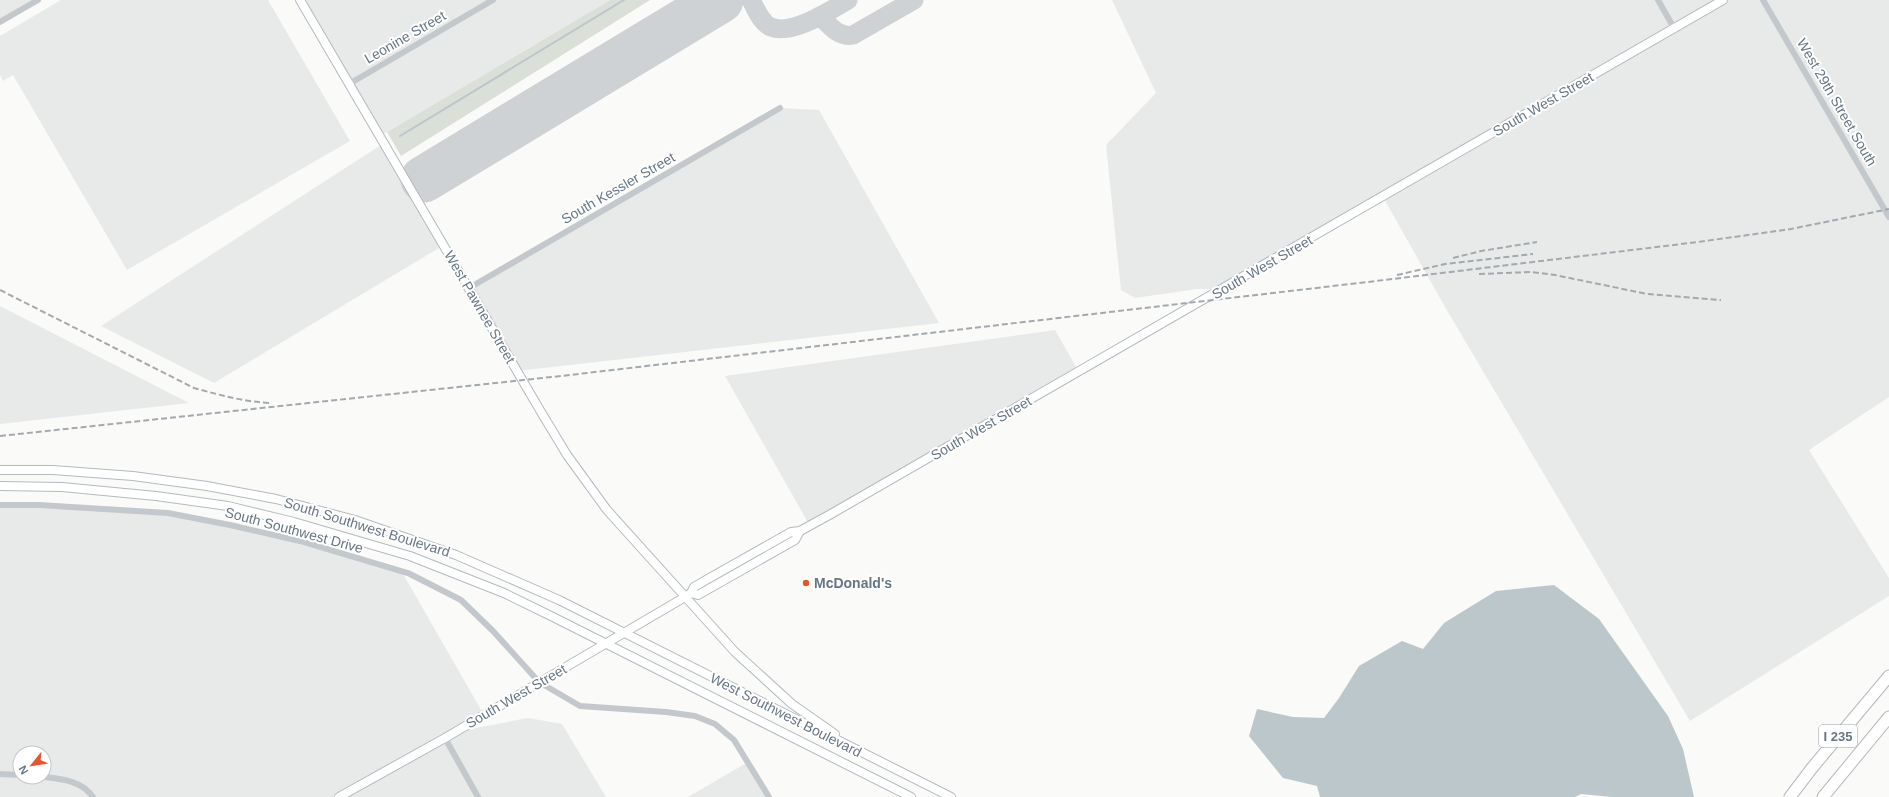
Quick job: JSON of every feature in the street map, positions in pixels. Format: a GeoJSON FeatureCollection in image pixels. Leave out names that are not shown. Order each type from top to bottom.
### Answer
{"type":"FeatureCollection","features":[{"type":"Feature","properties":{"kind":"highway","name":"I 235"},"geometry":{"type":"LineString","coordinates":[[1790,797],[1817,762],[1889,676]]}},
{"type":"Feature","properties":{"kind":"highway","name":"I 235"},"geometry":{"type":"LineString","coordinates":[[1823,797],[1889,717]]}},
{"type":"Feature","properties":{"kind":"main road","name":"West Pawnee Street"},"geometry":{"type":"LineString","coordinates":[[300,0],[554,433],[582,478],[607,510],[688,595],[735,652],[792,704],[856,750]]}},
{"type":"Feature","properties":{"kind":"main road","name":"South West Street"},"geometry":{"type":"LineString","coordinates":[[339,797],[445,738],[688,595],[694,587],[706,580],[791,532],[800,531],[1723,0]]}},
{"type":"Feature","properties":{"kind":"main road","name":"South Southwest Boulevard"},"geometry":{"type":"LineString","coordinates":[[0,470],[53,470],[133,476],[207,486],[276,498],[355,520],[456,555],[559,600],[622,633]]}},
{"type":"Feature","properties":{"kind":"main road","name":"South Southwest Boulevard"},"geometry":{"type":"LineString","coordinates":[[0,486],[62,488],[156,496],[228,506],[294,522],[410,556],[504,593],[606,642]]}},
{"type":"Feature","properties":{"kind":"main road","name":"West Southwest Boulevard"},"geometry":{"type":"LineString","coordinates":[[622,633],[950,797]]}},
{"type":"Feature","properties":{"kind":"main road","name":"West Southwest Boulevard"},"geometry":{"type":"LineString","coordinates":[[606,642],[912,797]]}},
{"type":"Feature","properties":{"kind":"street"},"geometry":{"type":"LineString","coordinates":[[0,22],[38,0]]}},
{"type":"Feature","properties":{"kind":"street","name":"Leonine Street"},"geometry":{"type":"LineString","coordinates":[[349,84],[493,0]]}},
{"type":"Feature","properties":{"kind":"street"},"geometry":{"type":"LineString","coordinates":[[1658,0],[1674,28]]}},
{"type":"Feature","properties":{"kind":"street","name":"West 29th Street South"},"geometry":{"type":"LineString","coordinates":[[1763,0],[1889,217]]}},
{"type":"Feature","properties":{"kind":"street","name":"South Kessler Street"},"geometry":{"type":"LineString","coordinates":[[469,288],[780,108]]}},
{"type":"Feature","properties":{"kind":"street","name":"South Southwest Drive"},"geometry":{"type":"LineString","coordinates":[[0,505],[39,505],[168,513],[304,542],[408,574],[461,600],[493,631],[539,682]]}},
{"type":"Feature","properties":{"kind":"street"},"geometry":{"type":"LineString","coordinates":[[539,682],[580,706],[666,712],[695,716],[715,724],[734,740],[769,797]]}},
{"type":"Feature","properties":{"kind":"street"},"geometry":{"type":"LineString","coordinates":[[445,738],[478,797]]}},
{"type":"Feature","properties":{"kind":"street"},"geometry":{"type":"LineString","coordinates":[[0,774],[12,775]]}},
{"type":"Feature","properties":{"kind":"street"},"geometry":{"type":"LineString","coordinates":[[52,778],[69,780],[84,787],[93,797]]}},
{"type":"Feature","properties":{"kind":"shaded area"},"geometry":{"type":"Polygon","coordinates":[[[0,0],[33,0],[0,19],[0,0]]]}},
{"type":"Feature","properties":{"kind":"shaded area"},"geometry":{"type":"Polygon","coordinates":[[[61,0],[268,0],[350,141],[127,270],[13,75],[3,81],[0,75],[0,36],[61,0]]]}},
{"type":"Feature","properties":{"kind":"shaded area"},"geometry":{"type":"Polygon","coordinates":[[[300,0],[610,0],[380,136],[300,0]]]}},
{"type":"Feature","properties":{"kind":"shaded area"},"geometry":{"type":"Polygon","coordinates":[[[610,0],[650,0],[401,156],[387,132],[610,0]]]}},
{"type":"Feature","properties":{"kind":"shaded area"},"geometry":{"type":"Polygon","coordinates":[[[1112,0],[1889,0],[1889,397],[1809,450],[1889,578],[1889,596],[1690,721],[1445,307],[1383,197],[1224,289],[1197,289],[1135,298],[1121,290],[1106,145],[1156,93],[1112,0]]]}},
{"type":"Feature","properties":{"kind":"shaded area"},"geometry":{"type":"Polygon","coordinates":[[[780,108],[819,110],[939,323],[517,371],[469,288],[780,108]]]}},
{"type":"Feature","properties":{"kind":"shaded area"},"geometry":{"type":"Polygon","coordinates":[[[384,143],[444,245],[214,383],[101,326],[384,143]]]}},
{"type":"Feature","properties":{"kind":"shaded area"},"geometry":{"type":"Polygon","coordinates":[[[0,306],[189,403],[0,424],[0,306]]]}},
{"type":"Feature","properties":{"kind":"shaded area"},"geometry":{"type":"Polygon","coordinates":[[[1055,330],[1079,372],[810,526],[725,376],[1055,330]]]}},
{"type":"Feature","properties":{"kind":"shaded area"},"geometry":{"type":"Polygon","coordinates":[[[0,505],[168,513],[226,524],[402,572],[484,715],[455,732],[528,718],[562,724],[606,797],[0,797],[0,505]]]}},
{"type":"Feature","properties":{"kind":"shaded area"},"geometry":{"type":"Polygon","coordinates":[[[1554,585],[1599,619],[1668,716],[1683,749],[1694,797],[1612,797],[1581,794],[1575,797],[1320,797],[1317,786],[1283,778],[1249,736],[1257,709],[1293,717],[1324,718],[1339,698],[1359,666],[1402,641],[1423,649],[1444,623],[1496,591],[1554,585]]]}},
{"type":"Feature","properties":{"kind":"shaded area"},"geometry":{"type":"Polygon","coordinates":[[[748,762],[769,797],[688,797],[748,762]]]}},
{"type":"Feature","properties":{"kind":"waterway"},"geometry":{"type":"LineString","coordinates":[[400,136],[624,0]]}},
{"type":"Feature","properties":{"kind":"taxiway"},"geometry":{"type":"LineString","coordinates":[[751,0],[764,22],[771,27],[780,29],[790,28],[811,21],[848,0]]}},
{"type":"Feature","properties":{"kind":"taxiway"},"geometry":{"type":"LineString","coordinates":[[820,16],[839,33],[843,35],[853,35],[914,0]]}},
{"type":"Feature","properties":{"kind":"runway"},"geometry":{"type":"LineString","coordinates":[[424,179],[720,0]]}},
{"type":"Feature","properties":{"kind":"railway"},"geometry":{"type":"LineString","coordinates":[[0,436],[561,376],[1376,281],[1698,242],[1791,229],[1889,209]]}},
{"type":"Feature","properties":{"kind":"railway"},"geometry":{"type":"LineString","coordinates":[[1453,258],[1481,251],[1537,242]]}},
{"type":"Feature","properties":{"kind":"railway"},"geometry":{"type":"LineString","coordinates":[[1397,275],[1445,264],[1533,254]]}},
{"type":"Feature","properties":{"kind":"railway"},"geometry":{"type":"LineString","coordinates":[[1479,274],[1531,272],[1555,275],[1647,294],[1721,300]]}},
{"type":"Feature","properties":{"kind":"railway"},"geometry":{"type":"LineString","coordinates":[[0,290],[194,388],[242,400],[271,403]]}},
{"type":"Feature","properties":{"kind":"place","name":"McDonald's"},"geometry":{"type":"Point","coordinates":[806,583]}}]}
